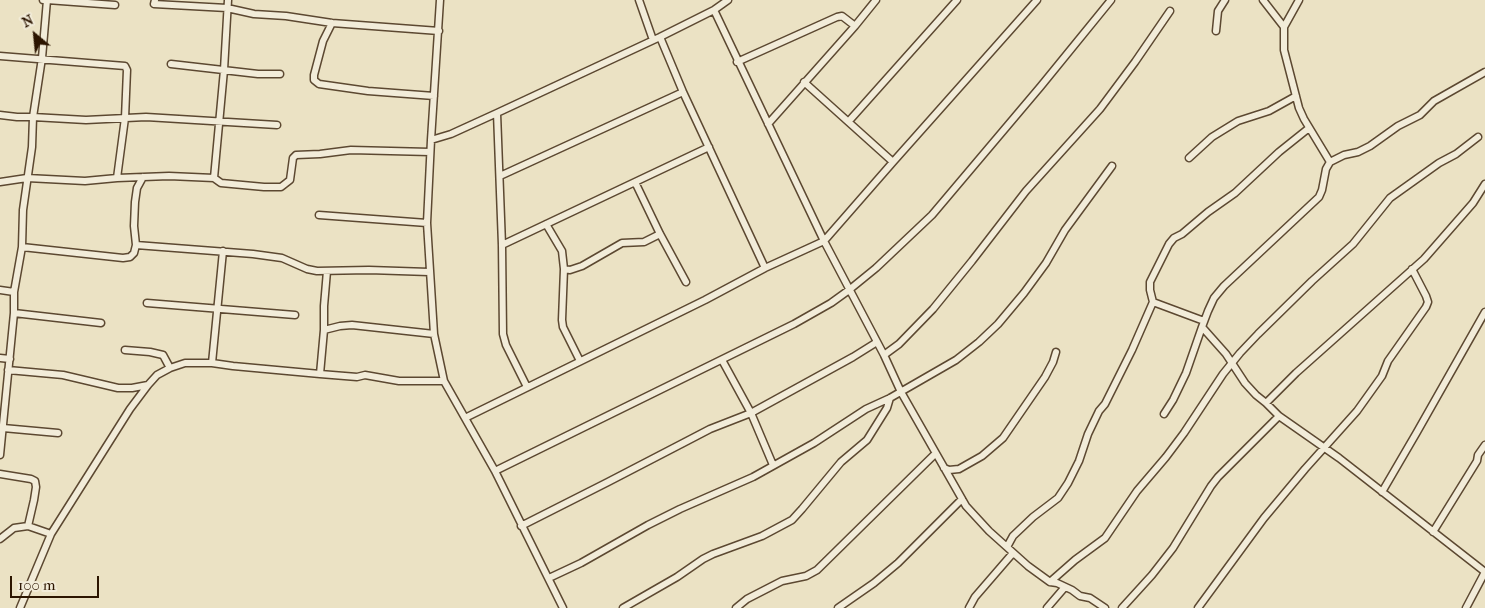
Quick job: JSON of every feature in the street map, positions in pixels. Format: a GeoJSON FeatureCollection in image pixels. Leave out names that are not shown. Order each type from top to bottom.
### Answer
{"type":"FeatureCollection","features":[{"type":"Feature","properties":{"kind":"street"},"geometry":{"type":"LineString","coordinates":[[43,0],[115,5]]}},
{"type":"Feature","properties":{"kind":"street"},"geometry":{"type":"LineString","coordinates":[[0,455],[3,428],[2,416],[14,313],[14,292],[22,247],[23,210],[32,147],[47,0]]}},
{"type":"Feature","properties":{"kind":"street"},"geometry":{"type":"LineString","coordinates":[[155,0],[154,4],[227,8],[254,14],[286,16],[332,23],[439,31]]}},
{"type":"Feature","properties":{"kind":"street"},"geometry":{"type":"LineString","coordinates":[[214,178],[224,70],[228,0]]}},
{"type":"Feature","properties":{"kind":"street"},"geometry":{"type":"LineString","coordinates":[[440,0],[427,223],[434,334],[444,381],[495,471],[563,608]]}},
{"type":"Feature","properties":{"kind":"street"},"geometry":{"type":"LineString","coordinates":[[639,0],[765,268]]}},
{"type":"Feature","properties":{"kind":"street"},"geometry":{"type":"LineString","coordinates":[[431,140],[451,134],[497,114],[656,39],[714,10],[728,0]]}},
{"type":"Feature","properties":{"kind":"street"},"geometry":{"type":"LineString","coordinates":[[768,124],[876,0]]}},
{"type":"Feature","properties":{"kind":"street"},"geometry":{"type":"LineString","coordinates":[[849,121],[957,0]]}},
{"type":"Feature","properties":{"kind":"street"},"geometry":{"type":"LineString","coordinates":[[465,418],[705,300],[765,268],[824,241],[1037,0]]}},
{"type":"Feature","properties":{"kind":"street"},"geometry":{"type":"LineString","coordinates":[[495,471],[794,324],[831,303],[849,290],[891,254],[943,202],[1111,0]]}},
{"type":"Feature","properties":{"kind":"street"},"geometry":{"type":"LineString","coordinates":[[1216,32],[1218,11],[1225,0]]}},
{"type":"Feature","properties":{"kind":"street"},"geometry":{"type":"LineString","coordinates":[[1263,0],[1284,27]]}},
{"type":"Feature","properties":{"kind":"street"},"geometry":{"type":"LineString","coordinates":[[1299,0],[1284,27],[1284,50],[1304,119],[1330,162]]}},
{"type":"Feature","properties":{"kind":"street"},"geometry":{"type":"LineString","coordinates":[[714,10],[737,62],[824,241],[884,355],[901,392],[966,506],[989,531],[1028,566],[1050,582],[1057,583],[1080,596],[1090,598],[1105,608]]}},
{"type":"Feature","properties":{"kind":"street"},"geometry":{"type":"LineString","coordinates":[[884,355],[899,344],[933,309],[1026,191],[1100,109],[1170,11]]}},
{"type":"Feature","properties":{"kind":"street"},"geometry":{"type":"LineString","coordinates":[[737,62],[837,17],[842,16],[855,26]]}},
{"type":"Feature","properties":{"kind":"street"},"geometry":{"type":"LineString","coordinates":[[332,23],[323,41],[314,75],[314,80],[318,84],[368,91],[434,96]]}},
{"type":"Feature","properties":{"kind":"street"},"geometry":{"type":"LineString","coordinates":[[0,56],[125,66],[127,70],[125,118],[118,178]]}},
{"type":"Feature","properties":{"kind":"street"},"geometry":{"type":"LineString","coordinates":[[170,64],[280,74]]}},
{"type":"Feature","properties":{"kind":"street"},"geometry":{"type":"LineString","coordinates":[[1164,414],[1186,373],[1214,298],[1224,286],[1318,197],[1322,190],[1326,169],[1330,162],[1370,146],[1398,126],[1420,115],[1434,101],[1485,72]]}},
{"type":"Feature","properties":{"kind":"street"},"geometry":{"type":"LineString","coordinates":[[804,82],[893,162]]}},
{"type":"Feature","properties":{"kind":"street"},"geometry":{"type":"LineString","coordinates":[[500,176],[683,92]]}},
{"type":"Feature","properties":{"kind":"street"},"geometry":{"type":"LineString","coordinates":[[1189,158],[1212,136],[1238,120],[1269,111],[1296,96]]}},
{"type":"Feature","properties":{"kind":"street"},"geometry":{"type":"LineString","coordinates":[[497,114],[503,334],[506,345],[527,387]]}},
{"type":"Feature","properties":{"kind":"street"},"geometry":{"type":"LineString","coordinates":[[0,115],[86,120],[146,117],[277,125]]}},
{"type":"Feature","properties":{"kind":"street"},"geometry":{"type":"LineString","coordinates":[[1007,547],[1013,536],[1033,517],[1058,498],[1068,483],[1085,446],[1088,434],[1132,350],[1153,302],[1149,286],[1150,282],[1169,244],[1174,238],[1182,234],[1235,193],[1279,152],[1309,128]]}},
{"type":"Feature","properties":{"kind":"street"},"geometry":{"type":"LineString","coordinates":[[1050,582],[1104,538],[1137,491],[1184,433],[1219,380],[1258,334],[1353,244],[1390,198],[1413,180],[1456,154],[1478,137]]}},
{"type":"Feature","properties":{"kind":"street"},"geometry":{"type":"LineString","coordinates":[[502,245],[709,148]]}},
{"type":"Feature","properties":{"kind":"street"},"geometry":{"type":"LineString","coordinates":[[0,182],[27,178],[85,181],[170,176],[214,178],[221,183],[281,187],[290,180],[293,158],[296,154],[320,154],[351,150],[430,152]]}},
{"type":"Feature","properties":{"kind":"street"},"geometry":{"type":"LineString","coordinates":[[549,578],[582,564],[648,525],[680,509],[753,476],[814,443],[866,409],[890,398],[956,360],[998,324],[1024,293],[1046,262],[1065,230],[1112,166]]}},
{"type":"Feature","properties":{"kind":"street"},"geometry":{"type":"LineString","coordinates":[[22,247],[123,258],[130,257],[134,253],[136,245],[134,226],[135,202],[143,177]]}},
{"type":"Feature","properties":{"kind":"street"},"geometry":{"type":"LineString","coordinates":[[635,182],[686,282]]}},
{"type":"Feature","properties":{"kind":"street"},"geometry":{"type":"LineString","coordinates":[[1266,403],[1296,373],[1424,259],[1473,203],[1485,184]]}},
{"type":"Feature","properties":{"kind":"street"},"geometry":{"type":"LineString","coordinates":[[319,215],[427,223]]}},
{"type":"Feature","properties":{"kind":"street"},"geometry":{"type":"LineString","coordinates":[[546,224],[562,251],[564,269],[563,327],[580,362]]}},
{"type":"Feature","properties":{"kind":"street"},"geometry":{"type":"LineString","coordinates":[[564,269],[570,270],[582,266],[622,243],[644,242],[660,234]]}},
{"type":"Feature","properties":{"kind":"street"},"geometry":{"type":"LineString","coordinates":[[136,245],[224,251],[282,258],[307,269],[317,271],[429,272]]}},
{"type":"Feature","properties":{"kind":"street"},"geometry":{"type":"LineString","coordinates":[[212,362],[224,251]]}},
{"type":"Feature","properties":{"kind":"street"},"geometry":{"type":"LineString","coordinates":[[1198,608],[1264,518],[1357,411],[1426,307],[1428,302],[1426,296],[1412,269]]}},
{"type":"Feature","properties":{"kind":"street"},"geometry":{"type":"LineString","coordinates":[[320,374],[328,271]]}},
{"type":"Feature","properties":{"kind":"street"},"geometry":{"type":"LineString","coordinates":[[0,290],[14,292]]}},
{"type":"Feature","properties":{"kind":"street"},"geometry":{"type":"LineString","coordinates":[[1153,302],[1203,324],[1233,363],[1245,383],[1279,416],[1325,448],[1485,572],[1483,583],[1466,608]]}},
{"type":"Feature","properties":{"kind":"street"},"geometry":{"type":"LineString","coordinates":[[147,303],[295,315]]}},
{"type":"Feature","properties":{"kind":"street"},"geometry":{"type":"LineString","coordinates":[[1382,492],[1485,312]]}},
{"type":"Feature","properties":{"kind":"street"},"geometry":{"type":"LineString","coordinates":[[14,313],[101,323]]}},
{"type":"Feature","properties":{"kind":"street"},"geometry":{"type":"LineString","coordinates":[[324,330],[352,325],[434,334]]}},
{"type":"Feature","properties":{"kind":"street"},"geometry":{"type":"LineString","coordinates":[[521,526],[710,429],[751,413],[877,342]]}},
{"type":"Feature","properties":{"kind":"street"},"geometry":{"type":"LineString","coordinates":[[125,350],[163,355],[170,368]]}},
{"type":"Feature","properties":{"kind":"street"},"geometry":{"type":"LineString","coordinates":[[944,468],[949,470],[959,469],[982,456],[1003,438],[1045,377],[1056,352]]}},
{"type":"Feature","properties":{"kind":"street"},"geometry":{"type":"LineString","coordinates":[[0,358],[10,359]]}},
{"type":"Feature","properties":{"kind":"street"},"geometry":{"type":"LineString","coordinates":[[722,360],[751,413],[773,465]]}},
{"type":"Feature","properties":{"kind":"street"},"geometry":{"type":"LineString","coordinates":[[20,608],[51,534],[130,409],[157,375],[170,368],[185,363],[212,362],[233,366],[357,377],[365,376],[399,381],[444,381]]}},
{"type":"Feature","properties":{"kind":"street"},"geometry":{"type":"LineString","coordinates":[[8,370],[63,376],[118,388],[148,385]]}},
{"type":"Feature","properties":{"kind":"street"},"geometry":{"type":"LineString","coordinates":[[623,608],[677,578],[708,556],[762,536],[792,520],[841,462],[867,440],[887,408],[890,398]]}},
{"type":"Feature","properties":{"kind":"street"},"geometry":{"type":"LineString","coordinates":[[1122,608],[1173,548],[1218,477],[1279,416]]}},
{"type":"Feature","properties":{"kind":"street"},"geometry":{"type":"LineString","coordinates":[[3,428],[58,433]]}},
{"type":"Feature","properties":{"kind":"street"},"geometry":{"type":"LineString","coordinates":[[1432,532],[1477,461],[1478,455],[1485,444]]}},
{"type":"Feature","properties":{"kind":"street"},"geometry":{"type":"LineString","coordinates":[[736,608],[747,599],[782,581],[806,576],[816,570],[935,454]]}},
{"type":"Feature","properties":{"kind":"street"},"geometry":{"type":"LineString","coordinates":[[0,474],[35,481],[34,500],[28,526]]}},
{"type":"Feature","properties":{"kind":"street"},"geometry":{"type":"LineString","coordinates":[[838,608],[874,583],[898,563],[962,499]]}},
{"type":"Feature","properties":{"kind":"street"},"geometry":{"type":"LineString","coordinates":[[2,536],[14,528],[28,526],[51,534]]}},
{"type":"Feature","properties":{"kind":"street"},"geometry":{"type":"LineString","coordinates":[[969,608],[975,597],[1013,553]]}},
{"type":"Feature","properties":{"kind":"street"},"geometry":{"type":"LineString","coordinates":[[1047,608],[1065,587]]}}]}
